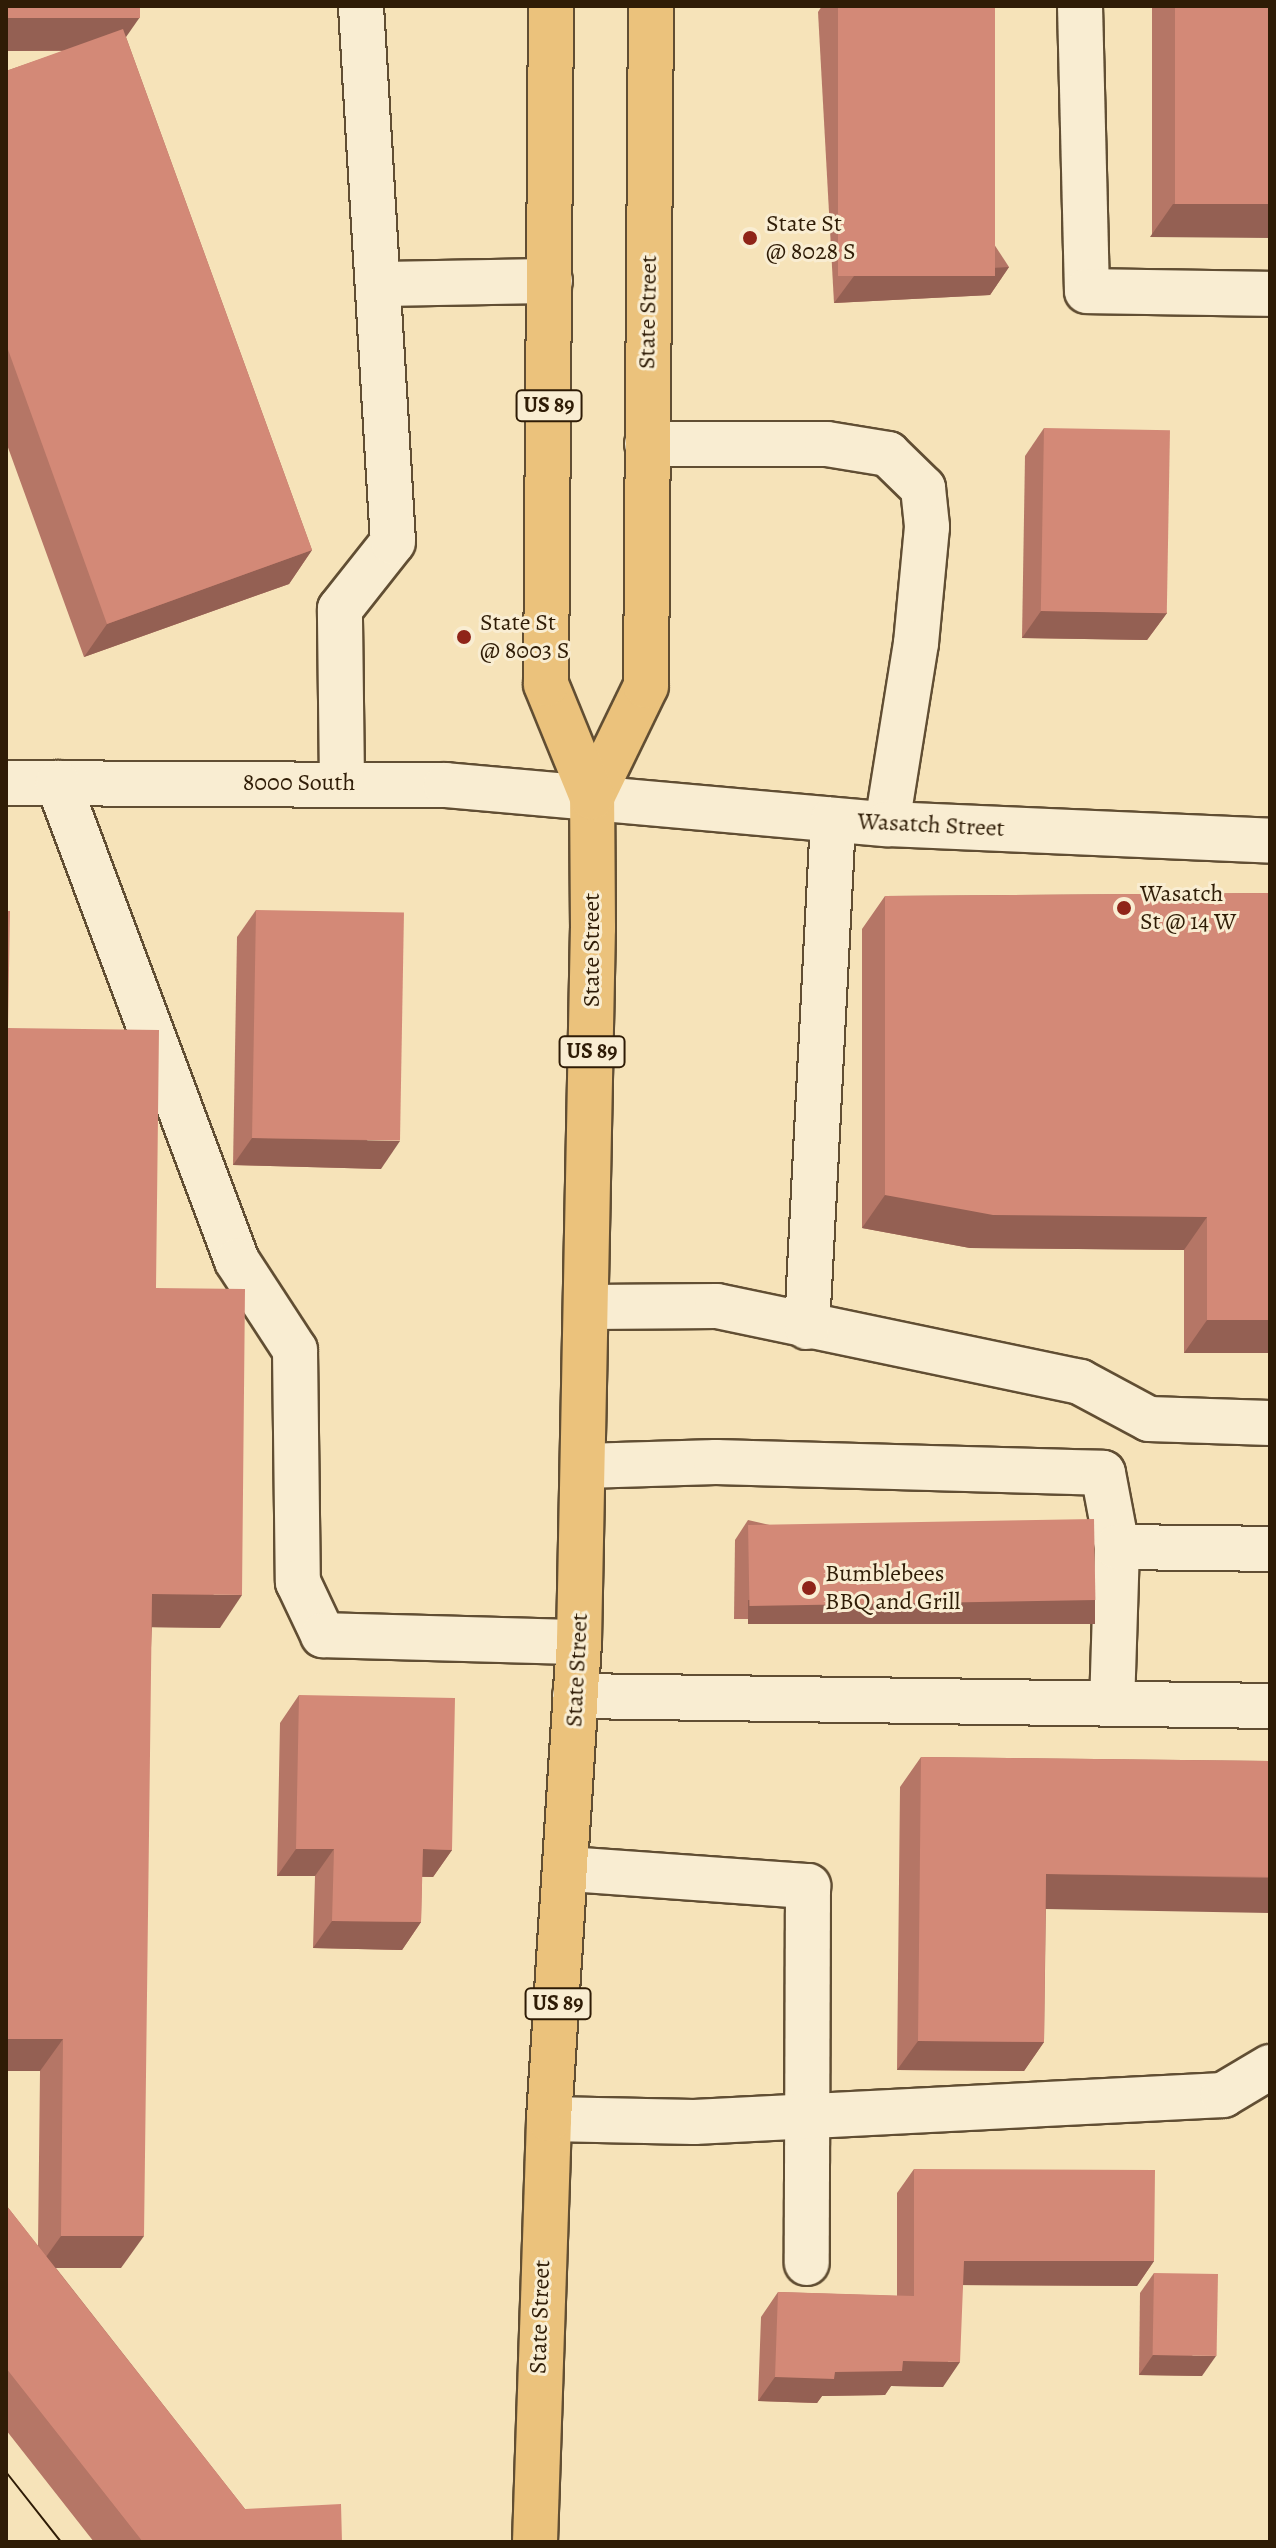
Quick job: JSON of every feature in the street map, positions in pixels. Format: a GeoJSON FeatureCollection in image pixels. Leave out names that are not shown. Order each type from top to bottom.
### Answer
{"type":"FeatureCollection","features":[{"type":"Feature","properties":{"kind":"main road","name":"State Street"},"geometry":{"type":"LineString","coordinates":[[535,2542],[549,2119],[568,1869],[579,1642],[589,1307],[592,797],[546,684],[551,6]]}},
{"type":"Feature","properties":{"kind":"main road","name":"State Street"},"geometry":{"type":"LineString","coordinates":[[592,797],[646,686],[651,6]]}},
{"type":"Feature","properties":{"kind":"street"},"geometry":{"type":"LineString","coordinates":[[342,783],[340,609],[393,542],[361,6]]}},
{"type":"Feature","properties":{"kind":"street"},"geometry":{"type":"LineString","coordinates":[[1080,6],[1087,291],[1270,294]]}},
{"type":"Feature","properties":{"kind":"street"},"geometry":{"type":"LineString","coordinates":[[378,284],[550,281]]}},
{"type":"Feature","properties":{"kind":"street"},"geometry":{"type":"LineString","coordinates":[[647,444],[827,444],[888,454],[923,488],[927,527],[916,643],[887,824]]}},
{"type":"Feature","properties":{"kind":"street","name":"8000 South"},"geometry":{"type":"LineString","coordinates":[[6,783],[342,783],[592,797]]}},
{"type":"Feature","properties":{"kind":"street"},"geometry":{"type":"LineString","coordinates":[[58,783],[237,1261],[295,1350],[298,1582],[323,1635],[579,1642]]}},
{"type":"Feature","properties":{"kind":"street","name":"Wasatch Street"},"geometry":{"type":"LineString","coordinates":[[592,797],[887,824],[1270,841]]}},
{"type":"Feature","properties":{"kind":"street"},"geometry":{"type":"LineString","coordinates":[[807,1327],[833,820]]}},
{"type":"Feature","properties":{"kind":"street"},"geometry":{"type":"LineString","coordinates":[[589,1307],[717,1306],[1080,1382],[1149,1419],[1270,1423]]}},
{"type":"Feature","properties":{"kind":"street"},"geometry":{"type":"LineString","coordinates":[[1103,1473],[1149,1419]]}},
{"type":"Feature","properties":{"kind":"street"},"geometry":{"type":"LineString","coordinates":[[584,1466],[716,1462],[1103,1473]]}},
{"type":"Feature","properties":{"kind":"street"},"geometry":{"type":"LineString","coordinates":[[1103,1473],[1117,1547],[1112,1702]]}},
{"type":"Feature","properties":{"kind":"street"},"geometry":{"type":"LineString","coordinates":[[1117,1547],[1270,1549]]}},
{"type":"Feature","properties":{"kind":"street"},"geometry":{"type":"LineString","coordinates":[[575,1696],[1270,1706]]}},
{"type":"Feature","properties":{"kind":"street"},"geometry":{"type":"LineString","coordinates":[[568,1869],[808,1886],[807,2263]]}},
{"type":"Feature","properties":{"kind":"street"},"geometry":{"type":"LineString","coordinates":[[549,2119],[808,2117],[1223,2095],[1270,2067]]}},
{"type":"Feature","properties":{"kind":"building"},"geometry":{"type":"Polygon","coordinates":[[[6,6],[140,6],[140,18],[6,18],[6,6]]]}},
{"type":"Feature","properties":{"kind":"building"},"geometry":{"type":"Polygon","coordinates":[[[838,6],[995,6],[995,276],[838,276],[838,6]]]}},
{"type":"Feature","properties":{"kind":"building"},"geometry":{"type":"Polygon","coordinates":[[[1175,6],[1270,6],[1270,204],[1175,204],[1175,6]]]}},
{"type":"Feature","properties":{"kind":"building"},"geometry":{"type":"Polygon","coordinates":[[[123,29],[312,550],[107,624],[6,344],[6,71],[123,29]]]}},
{"type":"Feature","properties":{"kind":"building"},"geometry":{"type":"Polygon","coordinates":[[[1044,428],[1170,430],[1167,613],[1041,611],[1044,428]]]}},
{"type":"Feature","properties":{"kind":"building"},"geometry":{"type":"Polygon","coordinates":[[[1270,893],[1270,1320],[1207,1320],[1207,1217],[993,1215],[885,1195],[885,896],[1270,893]]]}},
{"type":"Feature","properties":{"kind":"building"},"geometry":{"type":"Polygon","coordinates":[[[256,910],[404,913],[400,1141],[252,1138],[256,910]]]}},
{"type":"Feature","properties":{"kind":"building"},"geometry":{"type":"Polygon","coordinates":[[[6,911],[10,911],[8,1028],[159,1030],[156,1288],[245,1289],[242,1595],[152,1594],[144,2236],[61,2236],[63,2039],[6,2039],[6,911]]]}},
{"type":"Feature","properties":{"kind":"building"},"geometry":{"type":"Polygon","coordinates":[[[1094,1519],[1095,1600],[749,1606],[748,1525],[1094,1519]]]}},
{"type":"Feature","properties":{"kind":"building"},"geometry":{"type":"Polygon","coordinates":[[[299,1695],[455,1698],[452,1850],[423,1849],[421,1922],[332,1921],[334,1849],[296,1849],[299,1695]]]}},
{"type":"Feature","properties":{"kind":"building"},"geometry":{"type":"Polygon","coordinates":[[[921,1757],[1270,1761],[1270,1877],[1046,1874],[1044,2042],[918,2041],[921,1757]]]}},
{"type":"Feature","properties":{"kind":"building"},"geometry":{"type":"Polygon","coordinates":[[[914,2169],[1155,2170],[1154,2261],[964,2261],[960,2362],[903,2361],[902,2371],[835,2372],[834,2379],[775,2377],[778,2292],[914,2296],[914,2169]]]}},
{"type":"Feature","properties":{"kind":"building"},"geometry":{"type":"Polygon","coordinates":[[[6,2205],[245,2509],[341,2504],[342,2542],[143,2542],[6,2368],[6,2205]]]}},
{"type":"Feature","properties":{"kind":"building"},"geometry":{"type":"Polygon","coordinates":[[[1154,2273],[1218,2274],[1217,2356],[1153,2355],[1154,2273]]]}},
{"type":"Feature","properties":{"kind":"tram line"},"geometry":{"type":"LineString","coordinates":[[6,2472],[61,2542]]}},
{"type":"Feature","properties":{"kind":"place","name":"State St @ 8028 S"},"geometry":{"type":"Point","coordinates":[750,238]}},
{"type":"Feature","properties":{"kind":"place","name":"State St @ 8003 S"},"geometry":{"type":"Point","coordinates":[464,637]}},
{"type":"Feature","properties":{"kind":"place","name":"Wasatch St @ 14 W"},"geometry":{"type":"Point","coordinates":[1124,908]}},
{"type":"Feature","properties":{"kind":"place","name":"Bumblebees BBQ and Grill"},"geometry":{"type":"Point","coordinates":[809,1588]}}]}
